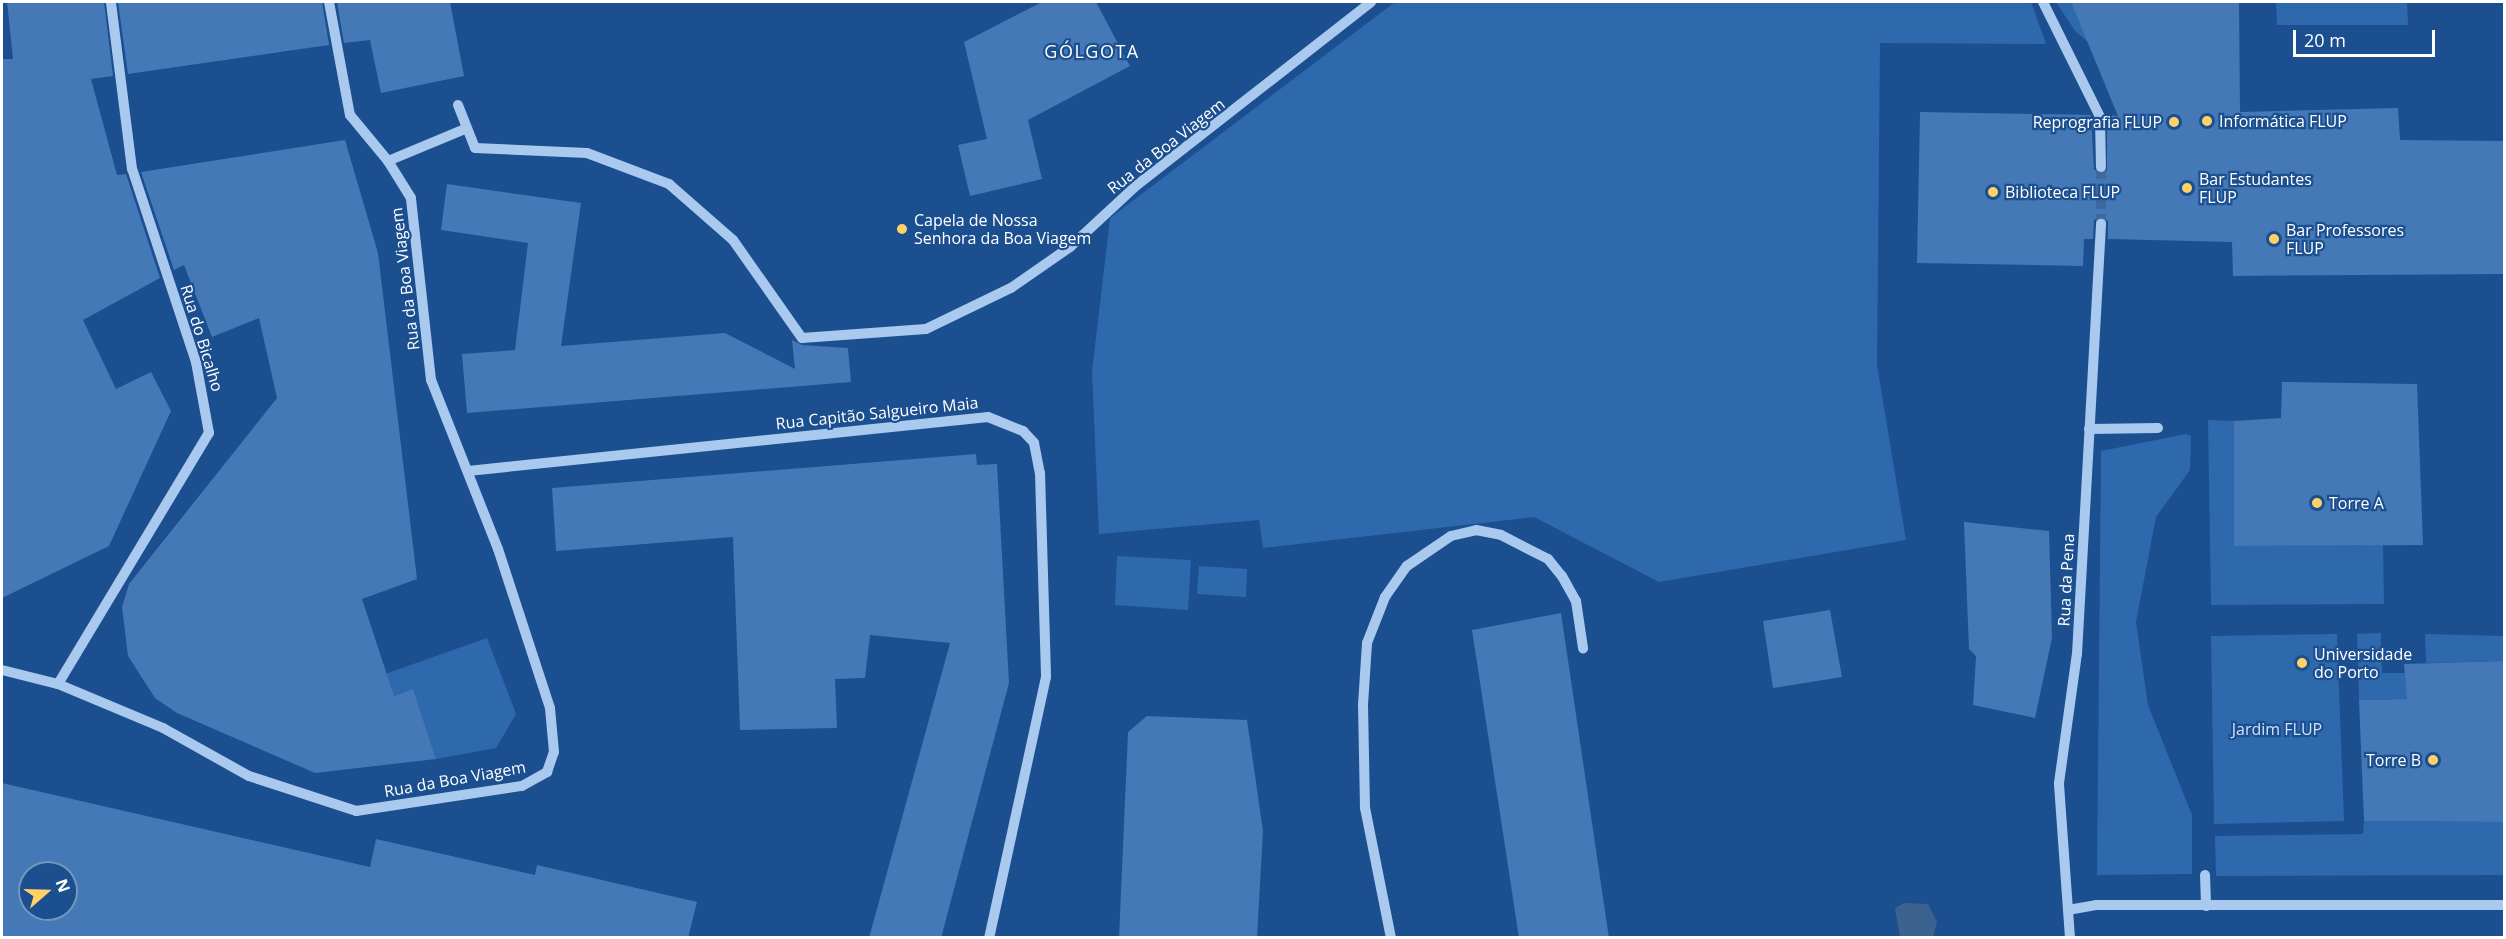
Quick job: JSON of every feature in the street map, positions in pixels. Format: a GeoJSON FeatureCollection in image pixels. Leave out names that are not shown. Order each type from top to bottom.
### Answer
{"type":"FeatureCollection","features":[{"type":"Feature","properties":{"kind":"street","name":"Rua do Bicalho"},"geometry":{"type":"LineString","coordinates":[[58,684],[209,433],[196,362],[132,169],[111,2]]}},
{"type":"Feature","properties":{"kind":"street","name":"Rua da Boa Viagem"},"geometry":{"type":"LineString","coordinates":[[2,670],[58,684],[164,728],[249,776],[356,811],[536,780],[548,772],[554,753],[550,708],[468,471],[432,380],[411,198],[388,160],[350,115],[328,2]]}},
{"type":"Feature","properties":{"kind":"street","name":"Rua da Boa Viagem"},"geometry":{"type":"LineString","coordinates":[[465,129],[475,148],[587,153],[669,184],[733,240],[802,338],[926,329],[1011,288],[1070,247],[1137,185],[1371,2]]}},
{"type":"Feature","properties":{"kind":"street"},"geometry":{"type":"LineString","coordinates":[[2043,2],[2100,117],[2101,166]]}},
{"type":"Feature","properties":{"kind":"street"},"geometry":{"type":"LineString","coordinates":[[388,160],[465,129],[458,105]]}},
{"type":"Feature","properties":{"kind":"street","name":"Rua da Pena"},"geometry":{"type":"LineString","coordinates":[[2070,938],[2059,783],[2077,654],[2101,224]]}},
{"type":"Feature","properties":{"kind":"street","name":"Rua Capitão Salgueiro Maia"},"geometry":{"type":"LineString","coordinates":[[468,471],[988,417],[1023,431],[1034,443],[1040,473],[1046,677],[988,938]]}},
{"type":"Feature","properties":{"kind":"street"},"geometry":{"type":"LineString","coordinates":[[2089,429],[2158,428]]}},
{"type":"Feature","properties":{"kind":"street"},"geometry":{"type":"LineString","coordinates":[[1391,938],[1365,808],[1363,705],[1366,643],[1384,597],[1407,566],[1451,536],[1476,530],[1500,535],[1548,559],[1562,576],[1576,601],[1583,648]]}},
{"type":"Feature","properties":{"kind":"street"},"geometry":{"type":"LineString","coordinates":[[2205,875],[2206,906]]}},
{"type":"Feature","properties":{"kind":"street"},"geometry":{"type":"LineString","coordinates":[[2068,910],[2096,905],[2505,905]]}},
{"type":"Feature","properties":{"kind":"green space"},"geometry":{"type":"Polygon","coordinates":[[[1395,2],[2031,2],[2046,44],[1880,43],[1877,365],[1906,540],[1659,582],[1534,517],[1263,548],[1259,520],[1099,534],[1092,372],[1110,218],[1395,2]]]}},
{"type":"Feature","properties":{"kind":"green space"},"geometry":{"type":"Polygon","coordinates":[[[2056,2],[2071,2],[2089,43],[2075,31],[2056,2]]]}},
{"type":"Feature","properties":{"kind":"green space"},"geometry":{"type":"Polygon","coordinates":[[[2276,2],[2407,2],[2408,25],[2277,25],[2276,2]]]}},
{"type":"Feature","properties":{"kind":"green space"},"geometry":{"type":"Polygon","coordinates":[[[2208,420],[2234,421],[2234,546],[2383,545],[2384,604],[2211,605],[2208,420]]]}},
{"type":"Feature","properties":{"kind":"green space"},"geometry":{"type":"Polygon","coordinates":[[[2186,434],[2191,436],[2190,470],[2156,517],[2136,622],[2148,705],[2192,815],[2192,874],[2097,875],[2101,451],[2186,434]]]}},
{"type":"Feature","properties":{"kind":"green space"},"geometry":{"type":"Polygon","coordinates":[[[1117,556],[1191,560],[1188,610],[1115,605],[1117,556]]]}},
{"type":"Feature","properties":{"kind":"green space"},"geometry":{"type":"Polygon","coordinates":[[[1199,566],[1247,569],[1246,597],[1197,594],[1199,566]]]}},
{"type":"Feature","properties":{"kind":"green space"},"geometry":{"type":"Polygon","coordinates":[[[2381,633],[2382,673],[2405,673],[2408,699],[2359,700],[2357,634],[2381,633]]]}},
{"type":"Feature","properties":{"kind":"green space","name":"Jardim FLUP"},"geometry":{"type":"Polygon","coordinates":[[[2337,634],[2344,821],[2214,824],[2211,636],[2337,634]]]}},
{"type":"Feature","properties":{"kind":"green space"},"geometry":{"type":"Polygon","coordinates":[[[2425,634],[2504,636],[2504,661],[2426,663],[2425,634]]]}},
{"type":"Feature","properties":{"kind":"green space"},"geometry":{"type":"Polygon","coordinates":[[[487,638],[516,714],[496,748],[436,759],[413,690],[393,696],[385,674],[487,638]]]}},
{"type":"Feature","properties":{"kind":"green space"},"geometry":{"type":"Polygon","coordinates":[[[2364,821],[2504,822],[2504,875],[2216,876],[2215,836],[2363,834],[2364,821]]]}},
{"type":"Feature","properties":{"kind":"shaded area"},"geometry":{"type":"Polygon","coordinates":[[[1904,903],[1928,904],[1937,922],[1933,937],[1900,937],[1895,908],[1904,903]]]}},
{"type":"Feature","properties":{"kind":"building"},"geometry":{"type":"Polygon","coordinates":[[[7,2],[104,2],[113,76],[91,79],[117,175],[126,174],[160,278],[83,320],[116,389],[151,372],[171,411],[109,546],[2,598],[2,59],[13,59],[7,2]]]}},
{"type":"Feature","properties":{"kind":"building"},"geometry":{"type":"Polygon","coordinates":[[[118,2],[322,2],[329,45],[128,74],[118,2]]]}},
{"type":"Feature","properties":{"kind":"building"},"geometry":{"type":"Polygon","coordinates":[[[337,2],[450,2],[464,76],[381,93],[370,40],[344,43],[337,2]]]}},
{"type":"Feature","properties":{"kind":"building"},"geometry":{"type":"Polygon","coordinates":[[[1042,2],[1096,2],[1130,66],[1028,120],[1042,179],[970,196],[958,145],[987,139],[964,42],[1042,2]]]}},
{"type":"Feature","properties":{"kind":"building"},"geometry":{"type":"Polygon","coordinates":[[[2071,2],[2239,2],[2240,112],[2398,108],[2400,140],[2505,141],[2505,274],[2233,276],[2232,242],[2108,239],[2108,221],[2101,217],[2094,220],[2093,239],[2084,239],[2083,266],[1917,263],[1920,112],[2091,115],[2094,170],[2107,171],[2107,115],[2118,116],[2071,2]]]}},
{"type":"Feature","properties":{"kind":"building"},"geometry":{"type":"Polygon","coordinates":[[[345,140],[378,253],[417,579],[362,599],[394,696],[413,689],[436,759],[315,773],[177,713],[155,698],[128,656],[122,607],[129,584],[277,398],[259,318],[212,337],[184,265],[174,270],[141,172],[345,140]]]}},
{"type":"Feature","properties":{"kind":"building"},"geometry":{"type":"Polygon","coordinates":[[[447,184],[581,203],[561,346],[725,333],[795,369],[792,340],[802,345],[848,348],[851,382],[467,413],[462,354],[515,350],[528,243],[441,230],[447,184]]]}},
{"type":"Feature","properties":{"kind":"building","name":"Torre A"},"geometry":{"type":"Polygon","coordinates":[[[2282,382],[2417,384],[2423,545],[2234,546],[2234,421],[2281,418],[2282,382]]]}},
{"type":"Feature","properties":{"kind":"building"},"geometry":{"type":"Polygon","coordinates":[[[976,454],[977,465],[997,464],[1009,683],[941,938],[869,938],[950,643],[870,635],[865,678],[835,679],[837,728],[740,730],[733,537],[556,551],[552,488],[976,454]]]}},
{"type":"Feature","properties":{"kind":"building"},"geometry":{"type":"Polygon","coordinates":[[[1964,522],[2049,531],[2052,638],[2035,718],[1973,705],[1976,656],[1969,649],[1964,522]]]}},
{"type":"Feature","properties":{"kind":"building"},"geometry":{"type":"Polygon","coordinates":[[[1830,610],[1842,677],[1773,688],[1763,621],[1830,610]]]}},
{"type":"Feature","properties":{"kind":"building"},"geometry":{"type":"Polygon","coordinates":[[[1561,613],[1609,938],[1519,938],[1472,630],[1561,613]]]}},
{"type":"Feature","properties":{"kind":"building","name":"Torre B"},"geometry":{"type":"Polygon","coordinates":[[[2505,661],[2505,822],[2364,821],[2359,700],[2407,699],[2404,664],[2505,661]]]}},
{"type":"Feature","properties":{"kind":"building"},"geometry":{"type":"Polygon","coordinates":[[[1147,716],[1247,720],[1263,831],[1257,938],[1119,938],[1128,732],[1147,716]]]}},
{"type":"Feature","properties":{"kind":"building"},"geometry":{"type":"Polygon","coordinates":[[[2,783],[370,867],[376,839],[535,875],[537,865],[697,902],[688,938],[2,938],[2,783]]]}},
{"type":"Feature","properties":{"kind":"tunnel"},"geometry":{"type":"LineString","coordinates":[[2101,167],[2101,224]]}},
{"type":"Feature","properties":{"kind":"place","name":"Informática FLUP"},"geometry":{"type":"Point","coordinates":[2207,121]}},
{"type":"Feature","properties":{"kind":"place","name":"Reprografia FLUP"},"geometry":{"type":"Point","coordinates":[2174,122]}},
{"type":"Feature","properties":{"kind":"place","name":"Bar Estudantes FLUP"},"geometry":{"type":"Point","coordinates":[2187,188]}},
{"type":"Feature","properties":{"kind":"place","name":"Biblioteca FLUP"},"geometry":{"type":"Point","coordinates":[1993,192]}},
{"type":"Feature","properties":{"kind":"place","name":"Capela de Nossa Senhora da Boa Viagem"},"geometry":{"type":"Point","coordinates":[902,229]}},
{"type":"Feature","properties":{"kind":"place","name":"Bar Professores FLUP"},"geometry":{"type":"Point","coordinates":[2274,239]}},
{"type":"Feature","properties":{"kind":"place","name":"Torre A"},"geometry":{"type":"Point","coordinates":[2317,503]}},
{"type":"Feature","properties":{"kind":"place","name":"Universidade do Porto"},"geometry":{"type":"Point","coordinates":[2302,663]}},
{"type":"Feature","properties":{"kind":"place","name":"Torre B"},"geometry":{"type":"Point","coordinates":[2433,760]}},
{"type":"Feature","properties":{"kind":"district","name":"GÓLGOTA"},"geometry":{"type":"Point","coordinates":[1092,51]}}]}
